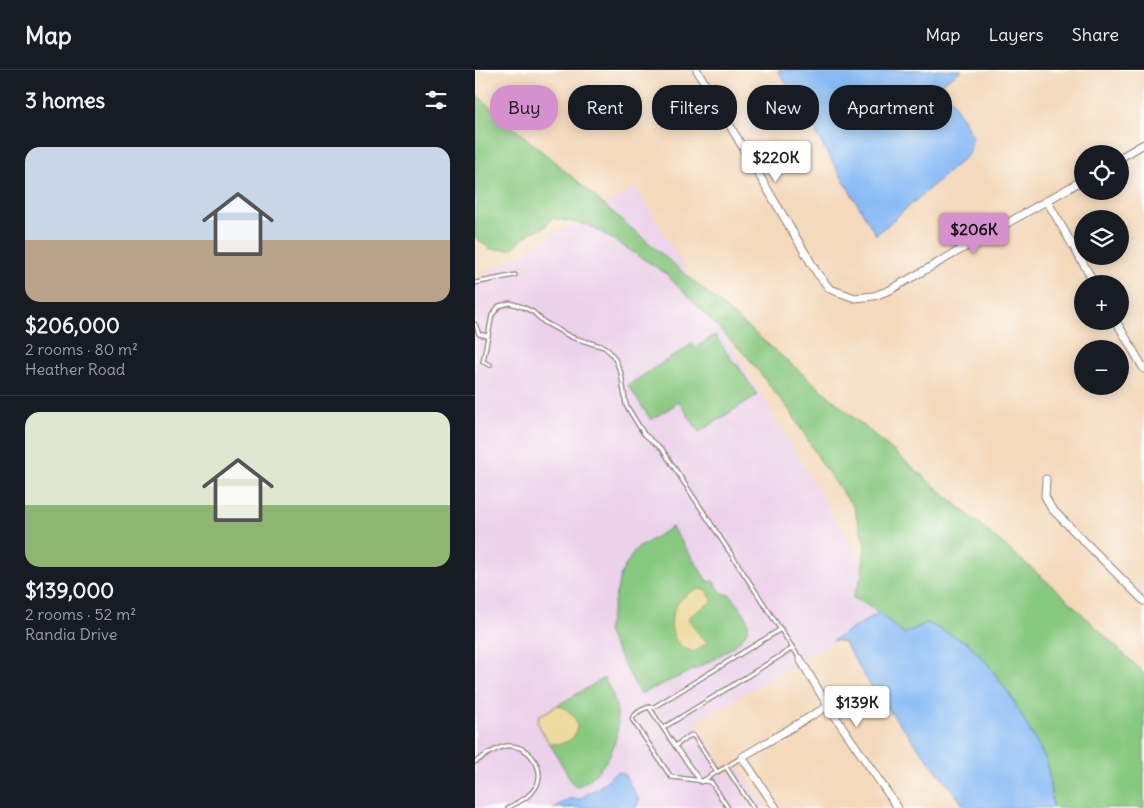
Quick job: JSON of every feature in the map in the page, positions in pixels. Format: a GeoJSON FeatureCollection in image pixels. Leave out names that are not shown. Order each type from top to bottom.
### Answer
{"type":"FeatureCollection","features":[{"type":"Feature","properties":{"kind":"street"},"geometry":{"type":"LineString","coordinates":[[697,70],[817,273],[830,289],[855,298],[874,296],[890,290],[1074,185]]}},
{"type":"Feature","properties":{"kind":"street"},"geometry":{"type":"LineString","coordinates":[[1129,153],[1144,144]]}},
{"type":"Feature","properties":{"kind":"street"},"geometry":{"type":"LineString","coordinates":[[1047,201],[1090,275]]}},
{"type":"Feature","properties":{"kind":"street"},"geometry":{"type":"LineString","coordinates":[[1121,330],[1144,369]]}},
{"type":"Feature","properties":{"kind":"street"},"geometry":{"type":"LineString","coordinates":[[1046,479],[1045,496],[1051,508],[1144,600]]}},
{"type":"Feature","properties":{"kind":"street"},"geometry":{"type":"LineString","coordinates":[[800,659],[829,706],[898,808]]}},
{"type":"Feature","properties":{"kind":"street"},"geometry":{"type":"LineString","coordinates":[[776,808],[742,757],[829,706]]}},
{"type":"Feature","properties":{"kind":"lane"},"geometry":{"type":"LineString","coordinates":[[475,283],[515,275]]}},
{"type":"Feature","properties":{"kind":"lane"},"geometry":{"type":"LineString","coordinates":[[490,365],[483,362],[492,315],[499,306],[510,304],[533,312],[544,322],[571,337],[603,347],[610,352],[621,373],[626,405],[644,434],[662,449],[800,659]]}},
{"type":"Feature","properties":{"kind":"lane"},"geometry":{"type":"LineString","coordinates":[[475,324],[479,334],[488,336]]}},
{"type":"Feature","properties":{"kind":"lane"},"geometry":{"type":"LineString","coordinates":[[728,808],[708,780],[701,782],[671,777],[632,720],[634,715],[649,707],[654,707],[781,629]]}},
{"type":"Feature","properties":{"kind":"lane"},"geometry":{"type":"LineString","coordinates":[[663,728],[793,648]]}},
{"type":"Feature","properties":{"kind":"lane"},"geometry":{"type":"LineString","coordinates":[[649,707],[701,782]]}},
{"type":"Feature","properties":{"kind":"lane"},"geometry":{"type":"LineString","coordinates":[[675,746],[691,735],[694,736],[717,772]]}},
{"type":"Feature","properties":{"kind":"lane"},"geometry":{"type":"LineString","coordinates":[[475,762],[499,748],[508,746],[519,747],[533,757],[539,774],[538,782],[528,796],[508,808]]}},
{"type":"Feature","properties":{"kind":"lane"},"geometry":{"type":"LineString","coordinates":[[701,782],[742,757]]}},
{"type":"Feature","properties":{"kind":"lane"},"geometry":{"type":"LineString","coordinates":[[726,767],[753,808]]}},
{"type":"Feature","properties":{"kind":"shaded area"},"geometry":{"type":"Polygon","coordinates":[[[636,187],[889,608],[696,722],[729,777],[739,768],[767,808],[475,808],[475,280],[636,187]]]}},
{"type":"Feature","properties":{"kind":"green space"},"geometry":{"type":"Polygon","coordinates":[[[475,93],[490,106],[490,130],[517,130],[1058,591],[1144,673],[1144,808],[1053,808],[1047,762],[1012,698],[988,664],[968,643],[927,623],[904,634],[871,607],[853,598],[862,575],[865,545],[854,508],[824,467],[792,414],[749,359],[665,273],[588,225],[552,218],[545,227],[531,232],[511,249],[490,249],[475,237],[475,93]]]}},
{"type":"Feature","properties":{"kind":"green space"},"geometry":{"type":"Polygon","coordinates":[[[715,335],[757,395],[699,432],[679,402],[651,420],[628,385],[692,344],[695,348],[715,335]]]}},
{"type":"Feature","properties":{"kind":"green space"},"geometry":{"type":"Polygon","coordinates":[[[672,527],[708,582],[713,581],[722,593],[730,595],[739,606],[745,614],[748,628],[743,637],[717,657],[640,694],[607,632],[621,573],[635,550],[672,527]]]}},
{"type":"Feature","properties":{"kind":"green space"},"geometry":{"type":"Polygon","coordinates":[[[604,678],[615,701],[617,713],[618,725],[613,748],[608,759],[595,775],[575,787],[537,722],[539,716],[604,678]]]}},
{"type":"Feature","properties":{"kind":"sand"},"geometry":{"type":"Polygon","coordinates":[[[702,589],[706,590],[713,601],[688,619],[701,637],[708,642],[694,652],[683,647],[676,639],[672,630],[672,619],[681,599],[690,593],[702,589]]]}},
{"type":"Feature","properties":{"kind":"sand"},"geometry":{"type":"Polygon","coordinates":[[[558,705],[568,710],[574,717],[577,724],[576,731],[573,737],[567,741],[559,744],[549,743],[537,722],[539,716],[558,705]]]}},
{"type":"Feature","properties":{"kind":"water"},"geometry":{"type":"Polygon","coordinates":[[[778,70],[962,70],[942,83],[943,85],[829,85],[829,130],[952,130],[952,100],[973,137],[969,154],[876,235],[814,130],[819,130],[819,85],[787,85],[778,70]]]}},
{"type":"Feature","properties":{"kind":"water"},"geometry":{"type":"Polygon","coordinates":[[[879,613],[904,634],[927,623],[968,643],[988,664],[1012,698],[1047,762],[1053,808],[966,808],[874,691],[844,642],[833,640],[879,613]]]}},
{"type":"Feature","properties":{"kind":"water"},"geometry":{"type":"Polygon","coordinates":[[[619,772],[624,774],[639,800],[636,808],[553,808],[569,799],[580,799],[619,772]]]}}]}
